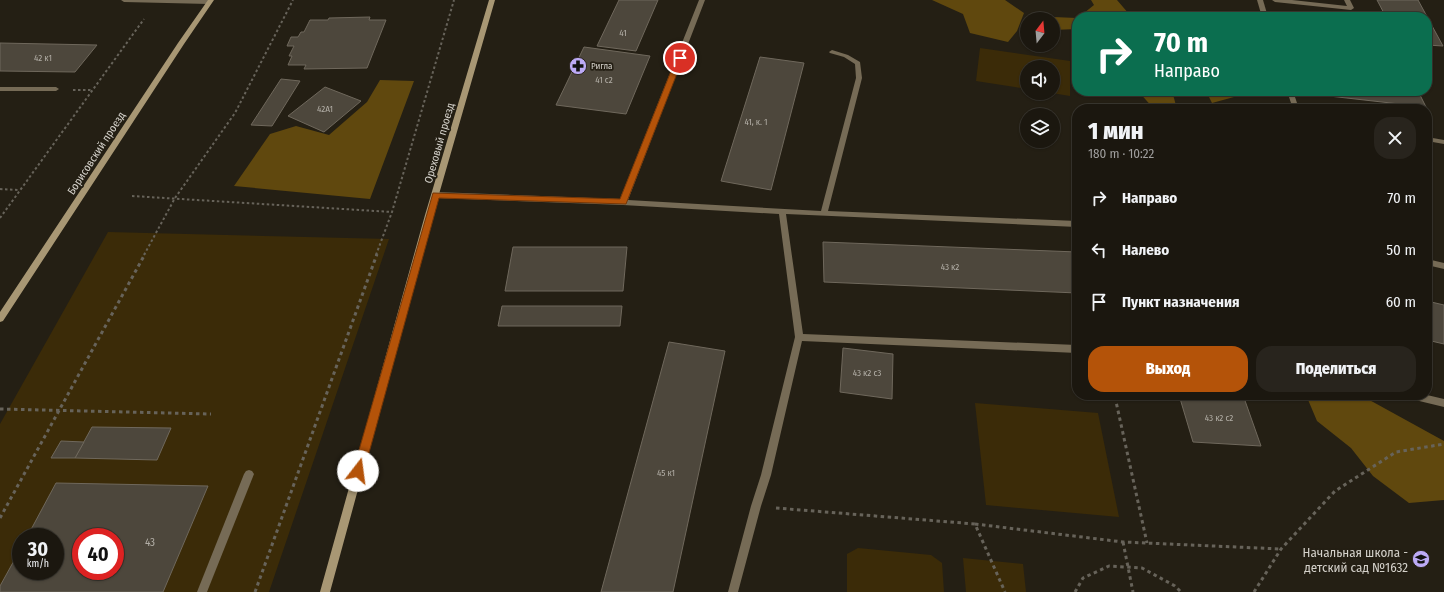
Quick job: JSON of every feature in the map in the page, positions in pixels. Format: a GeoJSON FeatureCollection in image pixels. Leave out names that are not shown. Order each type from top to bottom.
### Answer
{"type":"FeatureCollection","features":[{"type":"Feature","properties":{"kind":"street","name":"Ореховый проезд"},"geometry":{"type":"LineString","coordinates":[[325,592],[429,215],[492,0]]}},
{"type":"Feature","properties":{"kind":"street","name":"Борисовский проезд"},"geometry":{"type":"LineString","coordinates":[[0,319],[210,1]]}},
{"type":"Feature","properties":{"kind":"lane"},"geometry":{"type":"LineString","coordinates":[[124,0],[210,1]]}},
{"type":"Feature","properties":{"kind":"lane"},"geometry":{"type":"LineString","coordinates":[[623,202],[702,0]]}},
{"type":"Feature","properties":{"kind":"lane"},"geometry":{"type":"LineString","coordinates":[[1260,0],[1264,12]]}},
{"type":"Feature","properties":{"kind":"lane"},"geometry":{"type":"LineString","coordinates":[[1275,0],[1351,8],[1348,0]]}},
{"type":"Feature","properties":{"kind":"lane"},"geometry":{"type":"LineString","coordinates":[[824,214],[859,78],[858,63],[846,56],[832,52]]}},
{"type":"Feature","properties":{"kind":"lane"},"geometry":{"type":"LineString","coordinates":[[0,89],[56,89]]}},
{"type":"Feature","properties":{"kind":"lane"},"geometry":{"type":"LineString","coordinates":[[1432,140],[1444,142]]}},
{"type":"Feature","properties":{"kind":"lane"},"geometry":{"type":"LineString","coordinates":[[436,195],[623,202],[782,212],[1072,224]]}},
{"type":"Feature","properties":{"kind":"lane"},"geometry":{"type":"LineString","coordinates":[[733,592],[756,506],[766,475],[799,336],[782,212]]}},
{"type":"Feature","properties":{"kind":"lane"},"geometry":{"type":"LineString","coordinates":[[1432,263],[1444,266]]}},
{"type":"Feature","properties":{"kind":"lane"},"geometry":{"type":"LineString","coordinates":[[799,336],[1072,349]]}},
{"type":"Feature","properties":{"kind":"lane"},"geometry":{"type":"LineString","coordinates":[[1432,400],[1444,403]]}},
{"type":"Feature","properties":{"kind":"lane"},"geometry":{"type":"LineString","coordinates":[[202,592],[248,474]]}},
{"type":"Feature","properties":{"kind":"path"},"geometry":{"type":"LineString","coordinates":[[0,518],[175,198],[236,113],[293,0]]}},
{"type":"Feature","properties":{"kind":"path"},"geometry":{"type":"LineString","coordinates":[[254,592],[392,212],[454,0]]}},
{"type":"Feature","properties":{"kind":"path"},"geometry":{"type":"LineString","coordinates":[[0,218],[158,1]]}},
{"type":"Feature","properties":{"kind":"path"},"geometry":{"type":"LineString","coordinates":[[0,190],[20,190]]}},
{"type":"Feature","properties":{"kind":"path"},"geometry":{"type":"LineString","coordinates":[[132,196],[392,212]]}},
{"type":"Feature","properties":{"kind":"path"},"geometry":{"type":"LineString","coordinates":[[1116,400],[1147,543]]}},
{"type":"Feature","properties":{"kind":"path"},"geometry":{"type":"LineString","coordinates":[[0,409],[211,414]]}},
{"type":"Feature","properties":{"kind":"path"},"geometry":{"type":"LineString","coordinates":[[1254,592],[1281,549],[1335,491],[1396,452],[1444,444]]}},
{"type":"Feature","properties":{"kind":"path"},"geometry":{"type":"LineString","coordinates":[[756,506],[975,524],[1123,542],[1281,549]]}},
{"type":"Feature","properties":{"kind":"path"},"geometry":{"type":"LineString","coordinates":[[975,524],[1005,592]]}},
{"type":"Feature","properties":{"kind":"path"},"geometry":{"type":"LineString","coordinates":[[1123,542],[1134,592]]}},
{"type":"Feature","properties":{"kind":"path"},"geometry":{"type":"LineString","coordinates":[[1075,592],[1083,578],[1109,566],[1142,568],[1175,586],[1181,592]]}},
{"type":"Feature","properties":{"kind":"shaded area"},"geometry":{"type":"Polygon","coordinates":[[[932,0],[1005,0],[1023,12],[1020,12],[1020,23],[1017,31],[1008,42],[970,33],[963,14],[932,0]]]}},
{"type":"Feature","properties":{"kind":"shaded area"},"geometry":{"type":"Polygon","coordinates":[[[1091,0],[1117,0],[1127,12],[1085,12],[1094,5],[1091,0]]]}},
{"type":"Feature","properties":{"kind":"shaded area"},"geometry":{"type":"Polygon","coordinates":[[[1060,17],[1072,18],[1072,29],[1060,30],[1060,17]]]}},
{"type":"Feature","properties":{"kind":"shaded area"},"geometry":{"type":"Polygon","coordinates":[[[980,48],[1070,61],[1070,96],[1060,94],[1060,60],[1020,60],[1020,88],[976,81],[980,48]]]}},
{"type":"Feature","properties":{"kind":"shaded area"},"geometry":{"type":"Polygon","coordinates":[[[380,80],[414,81],[370,199],[234,186],[270,134],[296,126],[329,135],[367,102],[380,80]]]}},
{"type":"Feature","properties":{"kind":"shaded area"},"geometry":{"type":"Polygon","coordinates":[[[1142,96],[1173,96],[1176,104],[1150,104],[1142,96]]]}},
{"type":"Feature","properties":{"kind":"shaded area"},"geometry":{"type":"Polygon","coordinates":[[[1208,96],[1238,96],[1212,103],[1208,96]]]}},
{"type":"Feature","properties":{"kind":"shaded area"},"geometry":{"type":"Polygon","coordinates":[[[108,232],[389,239],[269,592],[0,592],[0,424],[108,232]]]}},
{"type":"Feature","properties":{"kind":"shaded area"},"geometry":{"type":"Polygon","coordinates":[[[1308,400],[1369,400],[1444,441],[1444,500],[1409,503],[1373,476],[1351,448],[1317,421],[1308,400]]]}},
{"type":"Feature","properties":{"kind":"shaded area"},"geometry":{"type":"Polygon","coordinates":[[[975,403],[1098,413],[1119,517],[986,505],[975,403]]]}},
{"type":"Feature","properties":{"kind":"shaded area"},"geometry":{"type":"Polygon","coordinates":[[[858,548],[931,555],[942,563],[944,592],[847,592],[847,554],[858,548]]]}},
{"type":"Feature","properties":{"kind":"shaded area"},"geometry":{"type":"Polygon","coordinates":[[[963,558],[1023,564],[1026,592],[966,592],[963,558]]]}},
{"type":"Feature","properties":{"kind":"building"},"geometry":{"type":"Polygon","coordinates":[[[619,0],[658,0],[636,51],[597,46],[619,0]]]}},
{"type":"Feature","properties":{"kind":"building"},"geometry":{"type":"Polygon","coordinates":[[[1377,0],[1418,0],[1425,12],[1383,12],[1377,0]]]}},
{"type":"Feature","properties":{"kind":"building"},"geometry":{"type":"Polygon","coordinates":[[[370,17],[369,20],[386,20],[367,68],[304,69],[306,65],[288,65],[292,56],[289,56],[294,46],[287,46],[291,37],[298,37],[301,32],[304,32],[310,20],[370,17]]]}},
{"type":"Feature","properties":{"kind":"building"},"geometry":{"type":"Polygon","coordinates":[[[1432,26],[1443,46],[1432,45],[1432,26]]]}},
{"type":"Feature","properties":{"kind":"building"},"geometry":{"type":"Polygon","coordinates":[[[0,43],[97,45],[75,72],[0,71],[0,43]]]}},
{"type":"Feature","properties":{"kind":"building"},"geometry":{"type":"Polygon","coordinates":[[[584,47],[650,56],[626,114],[556,105],[584,47]]]}},
{"type":"Feature","properties":{"kind":"building"},"geometry":{"type":"Polygon","coordinates":[[[760,57],[804,63],[771,190],[721,181],[760,57]]]}},
{"type":"Feature","properties":{"kind":"building"},"geometry":{"type":"Polygon","coordinates":[[[281,79],[300,81],[272,126],[251,125],[281,79]]]}},
{"type":"Feature","properties":{"kind":"building"},"geometry":{"type":"Polygon","coordinates":[[[325,87],[361,101],[324,132],[288,116],[325,87]]]}},
{"type":"Feature","properties":{"kind":"building"},"geometry":{"type":"Polygon","coordinates":[[[1329,96],[1420,96],[1424,104],[1400,104],[1329,96]]]}},
{"type":"Feature","properties":{"kind":"building"},"geometry":{"type":"Polygon","coordinates":[[[823,242],[1072,252],[1072,293],[824,282],[823,242]]]}},
{"type":"Feature","properties":{"kind":"building"},"geometry":{"type":"Polygon","coordinates":[[[513,247],[627,247],[623,291],[505,291],[513,247]]]}},
{"type":"Feature","properties":{"kind":"building"},"geometry":{"type":"Polygon","coordinates":[[[1432,302],[1444,305],[1444,344],[1432,341],[1432,302]]]}},
{"type":"Feature","properties":{"kind":"building"},"geometry":{"type":"Polygon","coordinates":[[[502,306],[622,306],[620,326],[498,326],[502,306]]]}},
{"type":"Feature","properties":{"kind":"building"},"geometry":{"type":"Polygon","coordinates":[[[669,342],[725,351],[673,592],[601,592],[669,342]]]}},
{"type":"Feature","properties":{"kind":"building"},"geometry":{"type":"Polygon","coordinates":[[[843,348],[893,354],[892,399],[840,392],[843,348]]]}},
{"type":"Feature","properties":{"kind":"building"},"geometry":{"type":"Polygon","coordinates":[[[1180,400],[1245,400],[1261,446],[1193,442],[1180,400]]]}},
{"type":"Feature","properties":{"kind":"building"},"geometry":{"type":"Polygon","coordinates":[[[92,427],[171,428],[157,460],[75,458],[92,427]]]}},
{"type":"Feature","properties":{"kind":"building"},"geometry":{"type":"Polygon","coordinates":[[[61,441],[84,442],[75,458],[51,458],[61,441]]]}},
{"type":"Feature","properties":{"kind":"building"},"geometry":{"type":"Polygon","coordinates":[[[56,483],[208,486],[163,592],[0,592],[0,586],[12,564],[12,580],[64,580],[64,528],[32,528],[56,483]]]}},
{"type":"Feature","properties":{"kind":"place","name":"Ригла"},"geometry":{"type":"Point","coordinates":[578,66]}},
{"type":"Feature","properties":{"kind":"place","name":"Начальная школа - детский сад №1632"},"geometry":{"type":"Point","coordinates":[1421,559]}},
{"type":"Feature","properties":{"kind":"route"},"geometry":{"type":"LineString","coordinates":[[358,471],[429,215],[436,195],[623,202],[680,58]]}}]}
